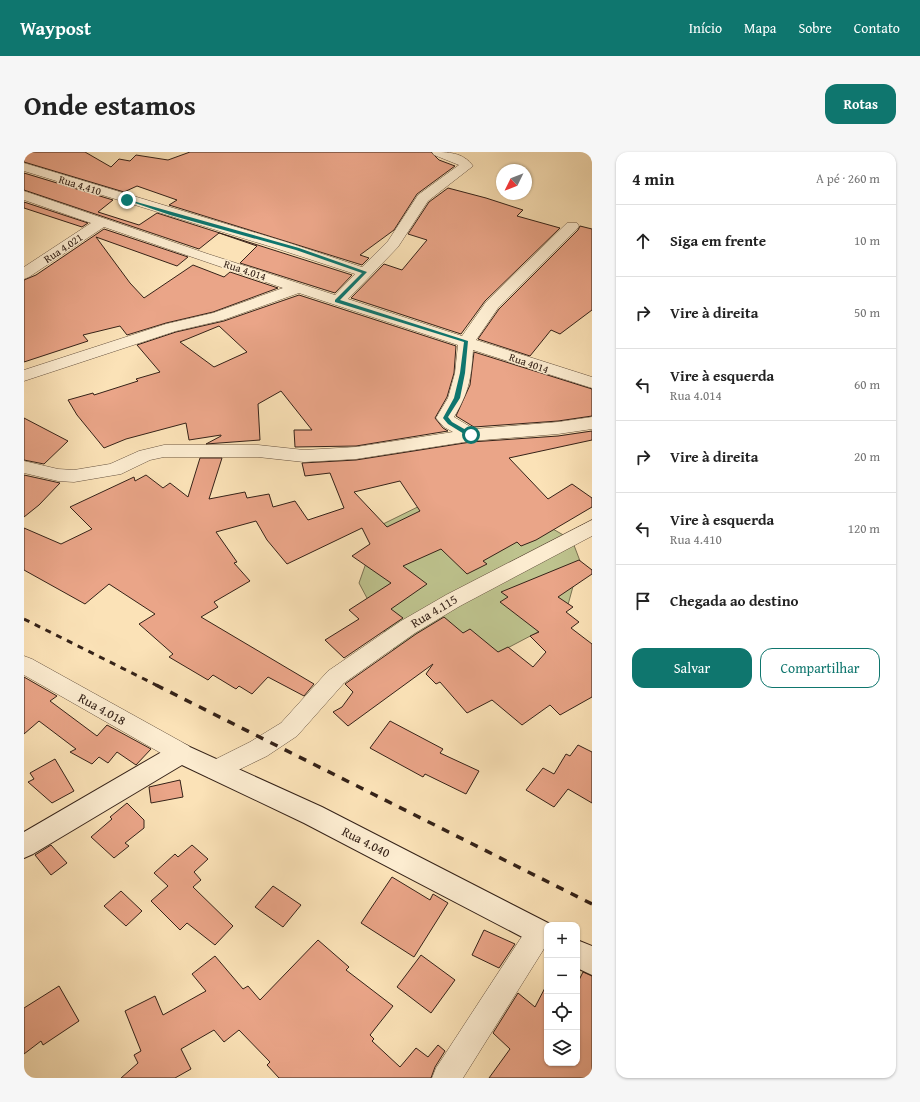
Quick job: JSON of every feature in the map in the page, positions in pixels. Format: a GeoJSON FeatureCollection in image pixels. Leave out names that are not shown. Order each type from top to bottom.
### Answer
{"type":"FeatureCollection","features":[{"type":"Feature","properties":{"kind":"street"},"geometry":{"type":"LineString","coordinates":[[337,301],[393,244],[423,198],[466,166],[463,162],[439,152]]}},
{"type":"Feature","properties":{"kind":"street","name":"Rua 4.410"},"geometry":{"type":"LineString","coordinates":[[24,167],[172,214],[297,249],[365,273]]}},
{"type":"Feature","properties":{"kind":"street"},"geometry":{"type":"LineString","coordinates":[[85,216],[97,190]]}},
{"type":"Feature","properties":{"kind":"street","name":"Rua 4.014"},"geometry":{"type":"LineString","coordinates":[[24,195],[337,301],[466,342]]}},
{"type":"Feature","properties":{"kind":"street","name":"Rua 4.021"},"geometry":{"type":"LineString","coordinates":[[24,274],[102,222]]}},
{"type":"Feature","properties":{"kind":"street"},"geometry":{"type":"LineString","coordinates":[[471,435],[450,423],[445,418],[457,398],[463,373],[466,342],[492,305],[572,226]]}},
{"type":"Feature","properties":{"kind":"street"},"geometry":{"type":"LineString","coordinates":[[24,376],[172,327],[217,317],[298,288]]}},
{"type":"Feature","properties":{"kind":"street","name":"Rua 4014"},"geometry":{"type":"LineString","coordinates":[[466,342],[592,383]]}},
{"type":"Feature","properties":{"kind":"street"},"geometry":{"type":"LineString","coordinates":[[24,467],[58,475],[74,476],[114,470],[146,455],[164,451],[258,451],[304,456],[348,454],[391,449],[471,435],[558,428],[592,423]]}},
{"type":"Feature","properties":{"kind":"street","name":"Rua 4.115"},"geometry":{"type":"LineString","coordinates":[[216,770],[269,742],[296,723],[316,697],[336,677],[410,626],[456,598],[572,540],[592,527]]}},
{"type":"Feature","properties":{"kind":"street","name":"Rua 4.018"},"geometry":{"type":"LineString","coordinates":[[27,669],[181,753]]}},
{"type":"Feature","properties":{"kind":"street"},"geometry":{"type":"LineString","coordinates":[[24,846],[181,753]]}},
{"type":"Feature","properties":{"kind":"street","name":"Rua 4.040"},"geometry":{"type":"LineString","coordinates":[[181,753],[313,815],[543,935]]}},
{"type":"Feature","properties":{"kind":"street"},"geometry":{"type":"LineString","coordinates":[[446,1078],[543,935]]}},
{"type":"Feature","properties":{"kind":"street"},"geometry":{"type":"LineString","coordinates":[[580,955],[592,961]]}},
{"type":"Feature","properties":{"kind":"green space"},"geometry":{"type":"Polygon","coordinates":[[[440,496],[499,498],[572,540],[580,561],[566,612],[536,633],[498,653],[394,657],[394,649],[359,583],[379,526],[440,496]]]}},
{"type":"Feature","properties":{"kind":"building"},"geometry":{"type":"Polygon","coordinates":[[[24,152],[85,152],[111,167],[119,159],[130,161],[136,155],[168,160],[190,152],[431,152],[439,160],[455,166],[417,194],[394,230],[360,255],[369,258],[362,265],[169,205],[177,200],[137,186],[124,192],[24,162],[24,152]]]}},
{"type":"Feature","properties":{"kind":"building"},"geometry":{"type":"Polygon","coordinates":[[[24,173],[113,200],[98,212],[139,225],[157,213],[352,275],[335,293],[240,263],[257,246],[219,233],[199,249],[24,190],[24,173]]]}},
{"type":"Feature","properties":{"kind":"building"},"geometry":{"type":"Polygon","coordinates":[[[448,188],[523,210],[517,216],[560,228],[485,301],[461,334],[351,298],[384,264],[402,270],[427,240],[408,234],[429,202],[448,188]]]}},
{"type":"Feature","properties":{"kind":"building"},"geometry":{"type":"Polygon","coordinates":[[[24,202],[88,223],[82,227],[24,208],[24,202]]]}},
{"type":"Feature","properties":{"kind":"building"},"geometry":{"type":"Polygon","coordinates":[[[580,226],[592,229],[592,310],[560,334],[551,330],[530,356],[478,339],[499,309],[578,230],[580,226]]]}},
{"type":"Feature","properties":{"kind":"building"},"geometry":{"type":"Polygon","coordinates":[[[104,229],[188,257],[177,266],[96,237],[130,283],[144,298],[193,265],[224,277],[230,272],[278,288],[213,312],[166,323],[127,335],[120,326],[83,335],[88,341],[24,362],[24,280],[36,275],[104,229]]]}},
{"type":"Feature","properties":{"kind":"building"},"geometry":{"type":"Polygon","coordinates":[[[299,295],[456,346],[454,373],[447,397],[435,418],[443,428],[448,431],[356,446],[295,447],[294,430],[312,430],[281,391],[258,404],[260,440],[206,444],[221,435],[189,440],[186,423],[126,439],[104,448],[77,415],[68,400],[93,393],[94,395],[138,381],[136,379],[160,372],[137,345],[176,332],[224,321],[299,295]],[[219,326],[180,342],[214,367],[247,352],[219,326]]]}},
{"type":"Feature","properties":{"kind":"building"},"geometry":{"type":"Polygon","coordinates":[[[474,352],[592,389],[592,416],[558,421],[474,427],[456,416],[470,385],[474,352]]]}},
{"type":"Feature","properties":{"kind":"building"},"geometry":{"type":"Polygon","coordinates":[[[24,418],[68,441],[44,464],[24,460],[24,418]]]}},
{"type":"Feature","properties":{"kind":"building"},"geometry":{"type":"Polygon","coordinates":[[[592,431],[592,440],[509,458],[548,499],[572,484],[592,498],[592,507],[536,540],[521,546],[517,542],[483,561],[487,564],[467,574],[441,549],[403,566],[427,584],[391,609],[403,618],[344,658],[325,640],[359,619],[349,610],[391,583],[352,556],[370,544],[362,528],[287,564],[267,540],[256,521],[216,532],[237,562],[234,563],[250,581],[214,602],[218,607],[201,617],[314,684],[304,696],[268,677],[252,694],[239,686],[236,689],[213,675],[208,680],[169,657],[173,654],[139,624],[155,614],[109,584],[85,604],[24,570],[24,528],[61,544],[92,529],[70,507],[134,477],[135,481],[146,475],[163,488],[170,483],[188,497],[200,458],[222,458],[209,499],[245,492],[247,498],[269,494],[273,507],[295,501],[308,520],[344,508],[330,473],[305,476],[302,463],[356,460],[471,442],[558,436],[592,431]],[[400,481],[354,492],[387,527],[420,511],[400,481]]]}},
{"type":"Feature","properties":{"kind":"building"},"geometry":{"type":"Polygon","coordinates":[[[24,475],[60,483],[39,505],[24,517],[24,475]]]}},
{"type":"Feature","properties":{"kind":"building"},"geometry":{"type":"Polygon","coordinates":[[[579,560],[592,570],[592,574],[558,597],[573,607],[566,612],[579,622],[571,628],[592,644],[592,697],[560,715],[550,705],[522,725],[492,700],[467,713],[440,682],[436,684],[426,674],[433,664],[348,726],[333,712],[342,707],[353,692],[345,684],[416,634],[444,617],[463,633],[470,629],[498,652],[508,647],[533,667],[546,652],[530,636],[539,632],[500,602],[508,597],[501,592],[579,560]]]}},
{"type":"Feature","properties":{"kind":"building"},"geometry":{"type":"Polygon","coordinates":[[[24,677],[57,696],[50,701],[97,736],[107,725],[151,749],[136,765],[117,752],[108,763],[99,757],[92,764],[70,752],[76,749],[39,721],[24,734],[24,677]]]}},
{"type":"Feature","properties":{"kind":"building"},"geometry":{"type":"Polygon","coordinates":[[[390,721],[443,749],[440,753],[479,771],[466,794],[425,774],[423,777],[370,748],[390,721]]]}},
{"type":"Feature","properties":{"kind":"building"},"geometry":{"type":"Polygon","coordinates":[[[578,745],[592,752],[592,803],[568,789],[554,807],[526,790],[543,768],[554,774],[566,754],[570,756],[578,745]]]}},
{"type":"Feature","properties":{"kind":"building"},"geometry":{"type":"Polygon","coordinates":[[[55,759],[74,791],[52,803],[28,782],[34,779],[30,773],[55,759]]]}},
{"type":"Feature","properties":{"kind":"building"},"geometry":{"type":"Polygon","coordinates":[[[180,780],[183,797],[151,803],[149,787],[180,780]]]}},
{"type":"Feature","properties":{"kind":"building"},"geometry":{"type":"Polygon","coordinates":[[[127,803],[144,820],[144,828],[125,843],[129,846],[114,858],[91,837],[112,819],[110,817],[127,803]]]}},
{"type":"Feature","properties":{"kind":"building"},"geometry":{"type":"Polygon","coordinates":[[[51,845],[67,863],[51,875],[35,855],[51,845]]]}},
{"type":"Feature","properties":{"kind":"building"},"geometry":{"type":"Polygon","coordinates":[[[192,845],[208,859],[194,872],[201,880],[193,887],[233,926],[215,945],[187,923],[180,930],[151,901],[168,886],[154,873],[175,854],[178,857],[192,845]]]}},
{"type":"Feature","properties":{"kind":"building"},"geometry":{"type":"Polygon","coordinates":[[[392,877],[430,900],[433,894],[448,903],[414,957],[361,923],[392,877]]]}},
{"type":"Feature","properties":{"kind":"building"},"geometry":{"type":"Polygon","coordinates":[[[273,886],[301,905],[283,927],[255,907],[273,886]]]}},
{"type":"Feature","properties":{"kind":"building"},"geometry":{"type":"Polygon","coordinates":[[[121,891],[142,911],[126,926],[104,906],[121,891]]]}},
{"type":"Feature","properties":{"kind":"building"},"geometry":{"type":"Polygon","coordinates":[[[484,930],[515,944],[499,968],[472,955],[484,930]]]}},
{"type":"Feature","properties":{"kind":"building"},"geometry":{"type":"Polygon","coordinates":[[[318,940],[349,967],[346,970],[393,1006],[370,1035],[374,1039],[372,1041],[400,1067],[416,1048],[428,1057],[438,1045],[445,1051],[435,1067],[431,1078],[279,1078],[267,1065],[270,1062],[239,1030],[224,1042],[214,1030],[181,1049],[191,1069],[175,1078],[121,1078],[138,1063],[134,1055],[141,1051],[125,1011],[155,996],[163,1015],[206,991],[192,974],[215,956],[243,989],[248,986],[260,1000],[318,940]]]}},
{"type":"Feature","properties":{"kind":"building"},"geometry":{"type":"Polygon","coordinates":[[[421,955],[455,980],[431,1013],[397,987],[421,955]]]}},
{"type":"Feature","properties":{"kind":"building"},"geometry":{"type":"Polygon","coordinates":[[[583,972],[592,976],[592,1078],[489,1078],[510,1049],[493,1033],[518,993],[535,1007],[544,990],[544,1066],[580,1066],[580,978],[583,972]]]}},
{"type":"Feature","properties":{"kind":"building"},"geometry":{"type":"Polygon","coordinates":[[[59,986],[79,1021],[43,1045],[41,1041],[24,1054],[24,1008],[59,986]]]}},
{"type":"Feature","properties":{"kind":"railway"},"geometry":{"type":"LineString","coordinates":[[24,619],[156,685]]}},
{"type":"Feature","properties":{"kind":"railway"},"geometry":{"type":"LineString","coordinates":[[156,685],[592,904]]}},
{"type":"Feature","properties":{"kind":"route"},"geometry":{"type":"LineString","coordinates":[[127,200],[297,249],[365,273],[337,301],[466,342],[463,373],[457,398],[447,412],[445,418],[450,423],[471,435]]}}]}
